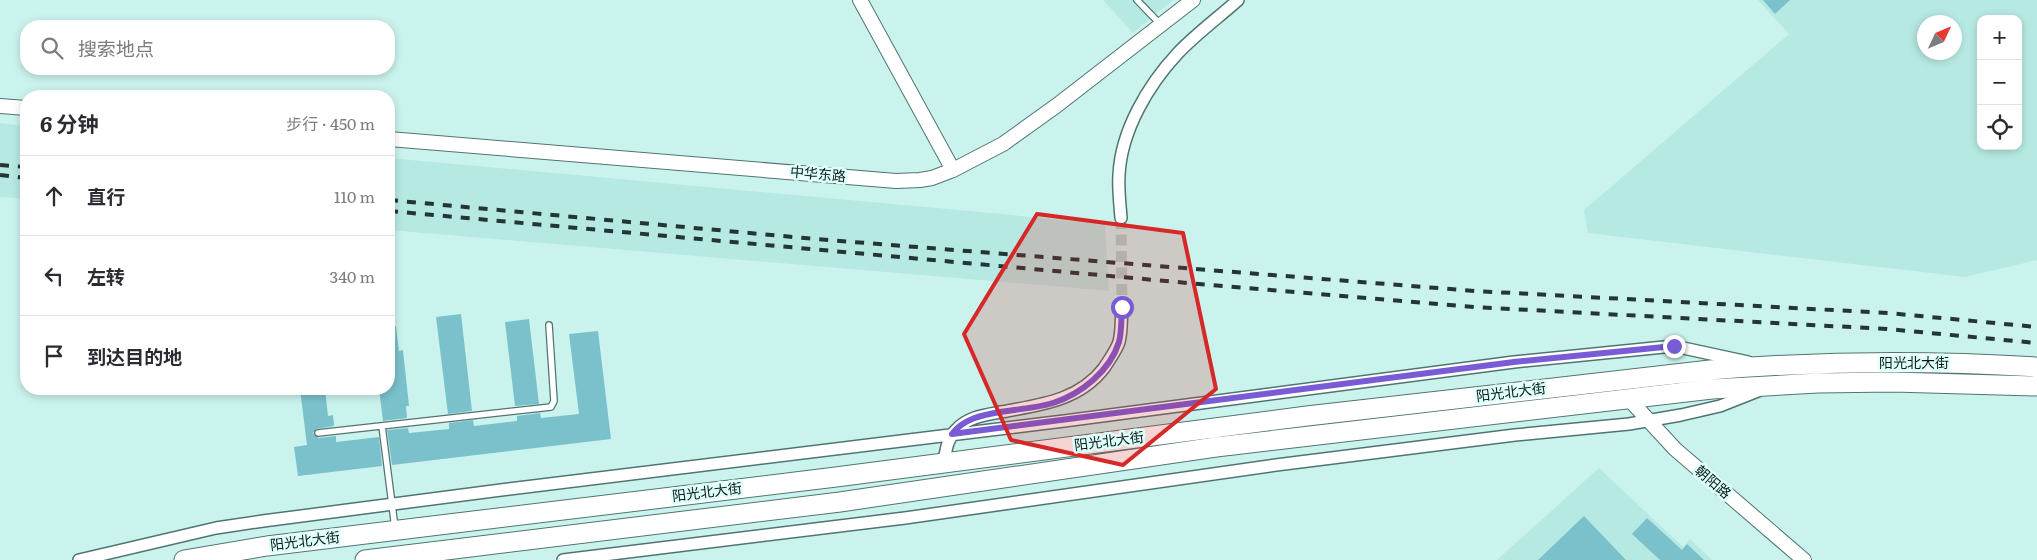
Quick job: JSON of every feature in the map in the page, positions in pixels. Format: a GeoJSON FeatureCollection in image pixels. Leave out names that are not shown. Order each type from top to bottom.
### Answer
{"type":"FeatureCollection","features":[{"type":"Feature","properties":{"kind":"highway","name":"阳光北大街"},"geometry":{"type":"LineString","coordinates":[[184,560],[259,547],[836,477],[1307,416],[1606,381],[1767,366],[1902,362],[2037,367]]}},
{"type":"Feature","properties":{"kind":"highway","name":"阳光北大街"},"geometry":{"type":"LineString","coordinates":[[365,560],[840,502],[1216,446],[1712,389],[1775,385],[1902,382],[2037,386]]}},
{"type":"Feature","properties":{"kind":"street"},"geometry":{"type":"LineString","coordinates":[[860,0],[953,170]]}},
{"type":"Feature","properties":{"kind":"street","name":"中华东路"},"geometry":{"type":"LineString","coordinates":[[395,139],[896,181],[920,180],[953,170],[982,156],[1017,134],[1193,0]]}},
{"type":"Feature","properties":{"kind":"street"},"geometry":{"type":"LineString","coordinates":[[1121,218],[1119,175],[1122,154],[1129,131],[1143,100],[1178,53],[1238,0]]}},
{"type":"Feature","properties":{"kind":"street"},"geometry":{"type":"LineString","coordinates":[[0,106],[20,108]]}},
{"type":"Feature","properties":{"kind":"street"},"geometry":{"type":"LineString","coordinates":[[944,462],[948,442],[952,434],[966,422],[980,416],[1053,403],[1086,387],[1100,374],[1119,341],[1122,307]]}},
{"type":"Feature","properties":{"kind":"street"},"geometry":{"type":"LineString","coordinates":[[79,560],[216,528],[1514,362],[1674,346],[1767,366]]}},
{"type":"Feature","properties":{"kind":"street"},"geometry":{"type":"LineString","coordinates":[[562,560],[905,518],[1276,464],[1648,420],[1720,406],[1775,385]]}},
{"type":"Feature","properties":{"kind":"street","name":"朝阳路"},"geometry":{"type":"LineString","coordinates":[[1628,398],[1675,449],[1804,560]]}},
{"type":"Feature","properties":{"kind":"lane"},"geometry":{"type":"LineString","coordinates":[[1137,0],[1161,25]]}},
{"type":"Feature","properties":{"kind":"lane"},"geometry":{"type":"LineString","coordinates":[[318,433],[551,407],[554,401],[549,325]]}},
{"type":"Feature","properties":{"kind":"lane"},"geometry":{"type":"LineString","coordinates":[[382,426],[396,530]]}},
{"type":"Feature","properties":{"kind":"highlighted area"},"geometry":{"type":"Polygon","coordinates":[[[1037,214],[1183,233],[1216,389],[1123,465],[1011,440],[964,334],[1037,214]]]}},
{"type":"Feature","properties":{"kind":"shaded area"},"geometry":{"type":"Polygon","coordinates":[[[1103,0],[1173,0],[1133,33],[1103,0]]]}},
{"type":"Feature","properties":{"kind":"shaded area"},"geometry":{"type":"Polygon","coordinates":[[[1758,0],[2037,0],[2037,260],[1965,277],[1588,233],[1584,210],[1789,34],[1758,0]]]}},
{"type":"Feature","properties":{"kind":"shaded area"},"geometry":{"type":"Polygon","coordinates":[[[0,123],[20,125],[20,199],[0,197],[0,123]]]}},
{"type":"Feature","properties":{"kind":"shaded area"},"geometry":{"type":"Polygon","coordinates":[[[395,159],[1105,225],[1109,291],[395,231],[395,159]]]}},
{"type":"Feature","properties":{"kind":"shaded area"},"geometry":{"type":"Polygon","coordinates":[[[1599,468],[1683,547],[1690,539],[1712,560],[1497,560],[1599,468]]]}},
{"type":"Feature","properties":{"kind":"building"},"geometry":{"type":"Polygon","coordinates":[[[1763,0],[1790,0],[1775,14],[1763,0]]]}},
{"type":"Feature","properties":{"kind":"building"},"geometry":{"type":"Polygon","coordinates":[[[461,314],[472,411],[448,414],[436,317],[461,314]]]}},
{"type":"Feature","properties":{"kind":"building"},"geometry":{"type":"Polygon","coordinates":[[[529,319],[539,404],[515,406],[505,322],[529,319]]]}},
{"type":"Feature","properties":{"kind":"building"},"geometry":{"type":"Polygon","coordinates":[[[395,326],[399,351],[403,350],[409,406],[406,406],[407,418],[383,421],[380,395],[395,395],[395,326]]]}},
{"type":"Feature","properties":{"kind":"building"},"geometry":{"type":"Polygon","coordinates":[[[598,331],[611,439],[392,465],[387,430],[408,428],[409,433],[449,429],[449,423],[473,420],[474,426],[517,421],[517,416],[540,413],[541,418],[579,414],[569,334],[598,331]]]}},
{"type":"Feature","properties":{"kind":"building"},"geometry":{"type":"Polygon","coordinates":[[[301,395],[326,395],[328,416],[333,415],[334,426],[316,429],[313,433],[315,436],[319,438],[336,436],[336,442],[379,437],[382,466],[298,476],[294,447],[307,445],[301,395]]]}},
{"type":"Feature","properties":{"kind":"building"},"geometry":{"type":"Polygon","coordinates":[[[1584,516],[1626,560],[1538,560],[1584,516]]]}},
{"type":"Feature","properties":{"kind":"building"},"geometry":{"type":"Polygon","coordinates":[[[1647,518],[1682,550],[1687,544],[1704,560],[1660,560],[1632,534],[1647,518]]]}},
{"type":"Feature","properties":{"kind":"tunnel"},"geometry":{"type":"LineString","coordinates":[[1121,218],[1122,307]]}},
{"type":"Feature","properties":{"kind":"railway"},"geometry":{"type":"LineString","coordinates":[[0,165],[20,167]]}},
{"type":"Feature","properties":{"kind":"railway"},"geometry":{"type":"LineString","coordinates":[[0,175],[20,177]]}},
{"type":"Feature","properties":{"kind":"railway"},"geometry":{"type":"LineString","coordinates":[[395,201],[815,239],[1475,291],[1888,313],[2037,327]]}},
{"type":"Feature","properties":{"kind":"railway"},"geometry":{"type":"LineString","coordinates":[[395,212],[1474,307],[1887,329],[2037,343]]}},
{"type":"Feature","properties":{"kind":"route"},"geometry":{"type":"LineString","coordinates":[[1122,307],[1119,341],[1100,374],[1086,387],[1053,403],[980,416],[966,422],[952,434],[1514,362],[1674,346]]}}]}
